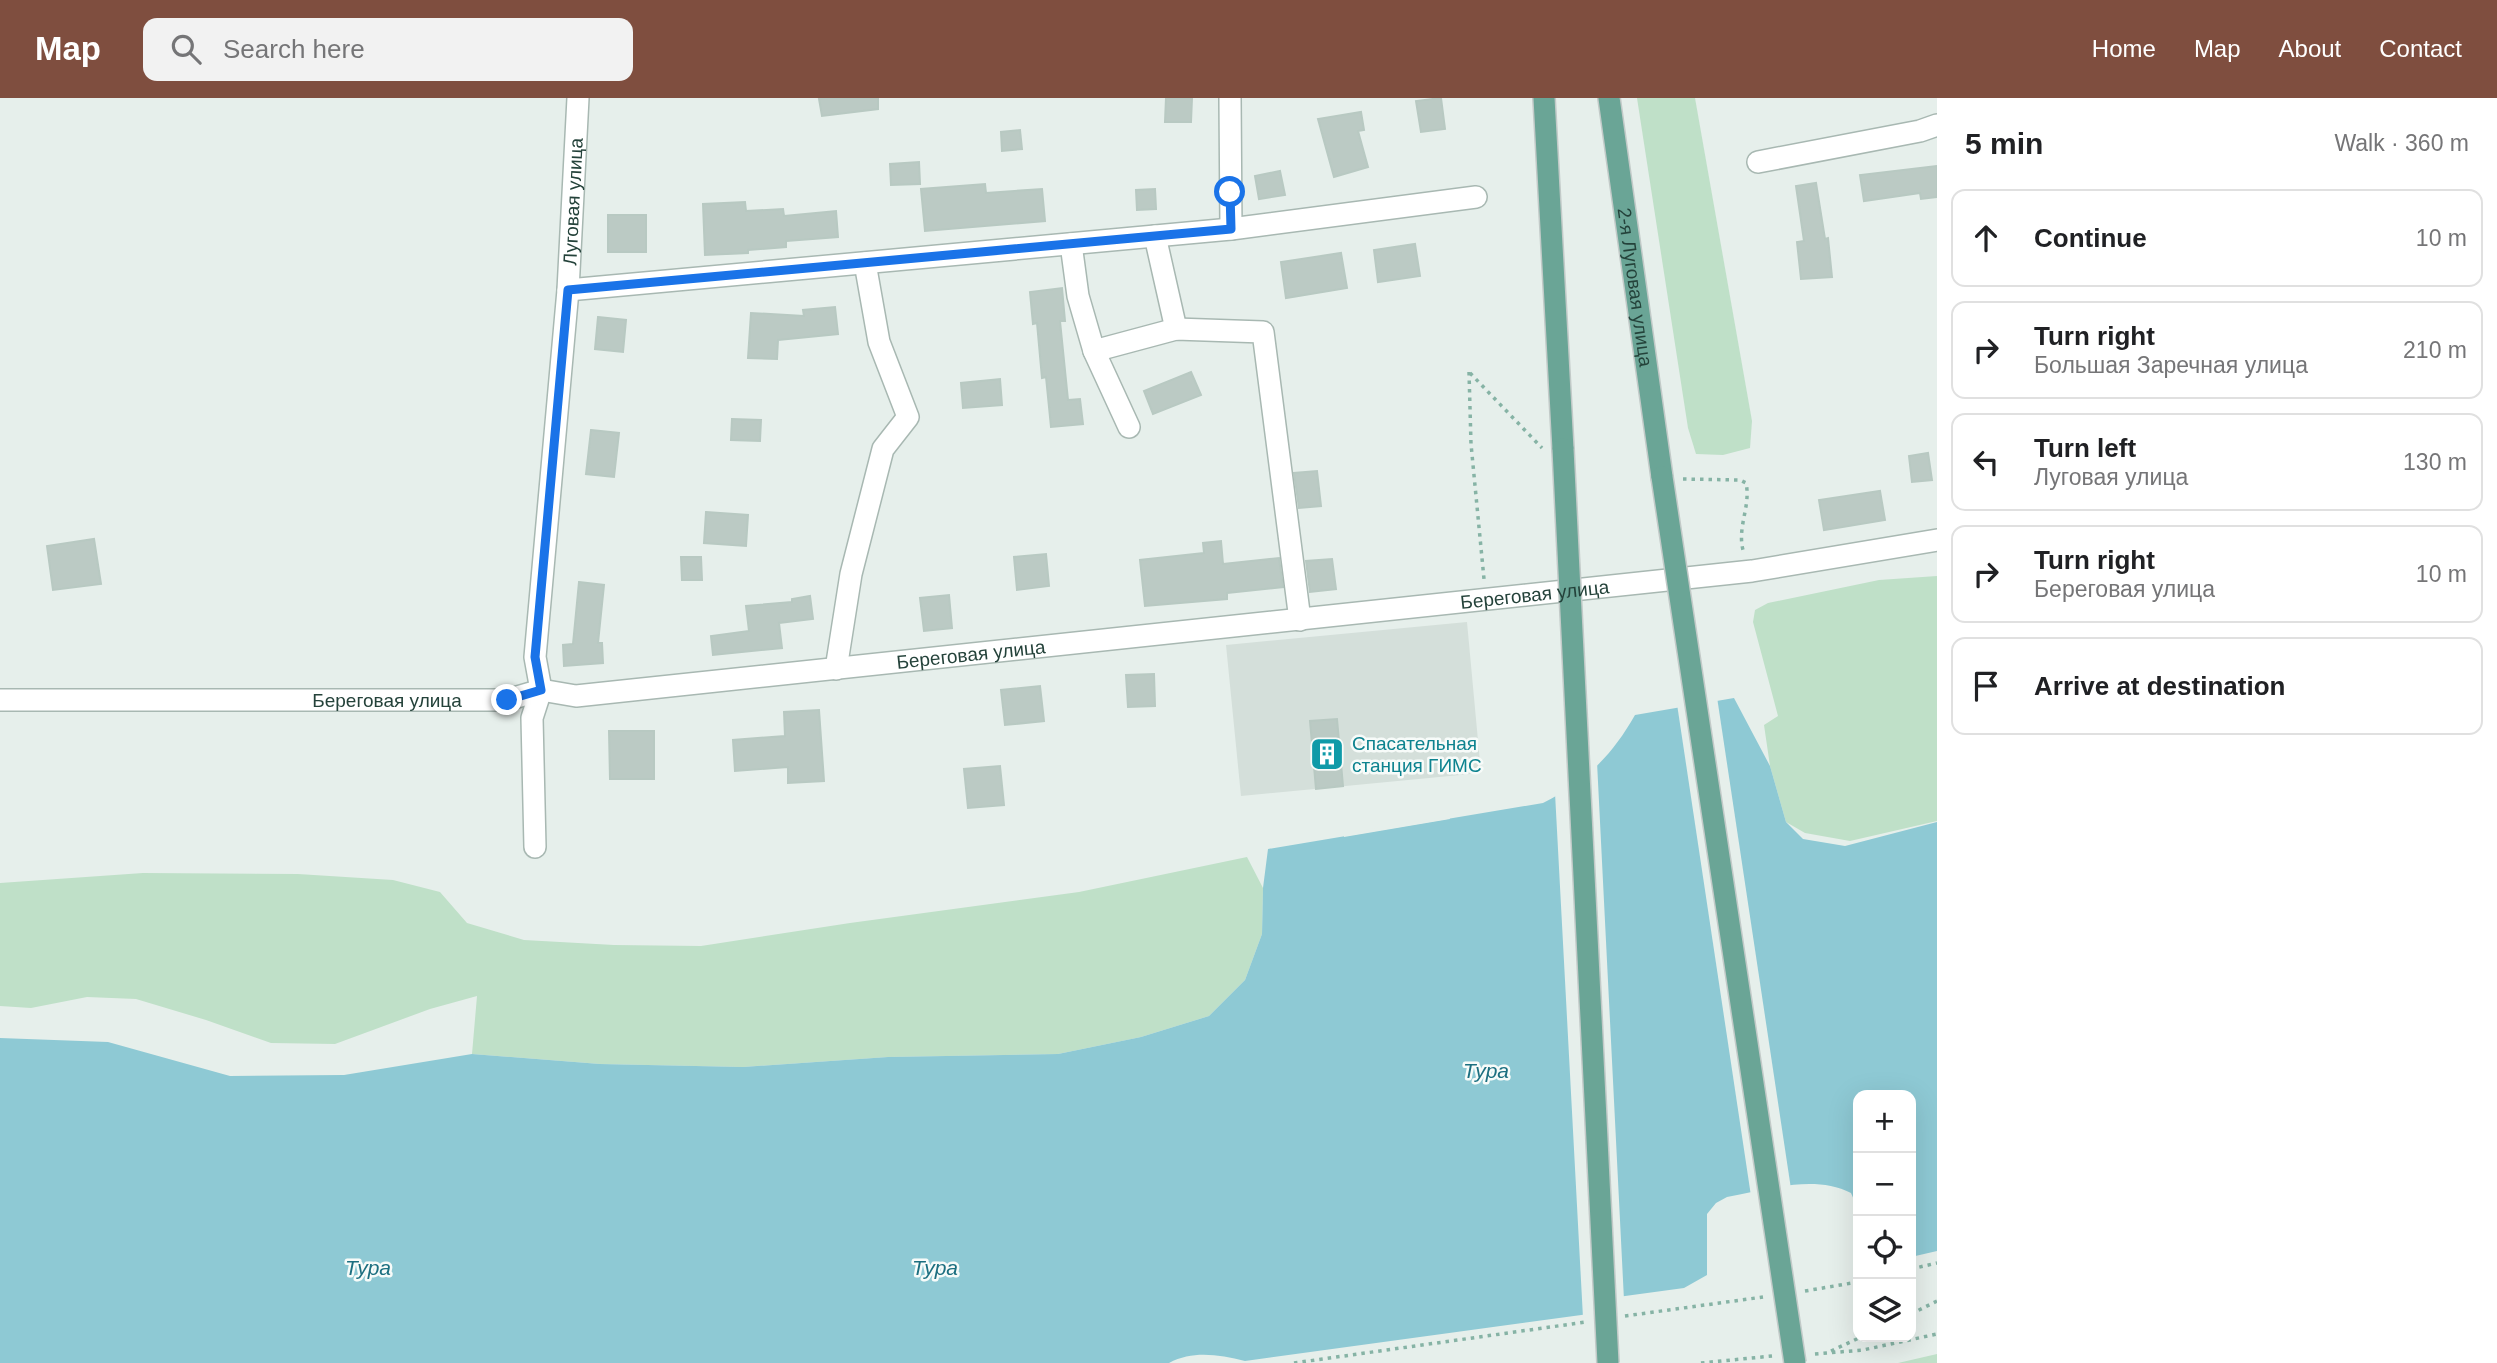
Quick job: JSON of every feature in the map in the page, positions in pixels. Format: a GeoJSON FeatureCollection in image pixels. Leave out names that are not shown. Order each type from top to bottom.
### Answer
{"type":"FeatureCollection","features":[{"type":"Feature","properties":{"kind":"main road"},"geometry":{"type":"LineString","coordinates":[[1544,98],[1553,449],[1608,1363]]}},
{"type":"Feature","properties":{"kind":"main road","name":"2-я Луговая улица"},"geometry":{"type":"LineString","coordinates":[[1609,98],[1672,478],[1801,1358]]}},
{"type":"Feature","properties":{"kind":"street","name":"Луговая улица"},"geometry":{"type":"LineString","coordinates":[[535,847],[533,719],[541,690],[535,657],[568,290],[578,98]]}},
{"type":"Feature","properties":{"kind":"street"},"geometry":{"type":"LineString","coordinates":[[1230,98],[1231,229]]}},
{"type":"Feature","properties":{"kind":"street"},"geometry":{"type":"LineString","coordinates":[[1758,163],[1920,131],[1937,125]]}},
{"type":"Feature","properties":{"kind":"street"},"geometry":{"type":"LineString","coordinates":[[568,290],[1231,229],[1476,197]]}},
{"type":"Feature","properties":{"kind":"street"},"geometry":{"type":"LineString","coordinates":[[1155,236],[1176,328]]}},
{"type":"Feature","properties":{"kind":"street"},"geometry":{"type":"LineString","coordinates":[[1070,244],[1078,296],[1094,351],[1129,427]]}},
{"type":"Feature","properties":{"kind":"street"},"geometry":{"type":"LineString","coordinates":[[836,669],[851,574],[883,449],[908,416],[879,342],[865,263]]}},
{"type":"Feature","properties":{"kind":"street"},"geometry":{"type":"LineString","coordinates":[[1094,351],[1176,328],[1263,332],[1300,620]]}},
{"type":"Feature","properties":{"kind":"street","name":"Береговая улица"},"geometry":{"type":"LineString","coordinates":[[0,700],[507,700],[541,690],[576,696],[1752,571],[1937,540]]}},
{"type":"Feature","properties":{"kind":"path"},"geometry":{"type":"LineString","coordinates":[[1486,601],[1471,444],[1469,372],[1553,449]]}},
{"type":"Feature","properties":{"kind":"path"},"geometry":{"type":"LineString","coordinates":[[1672,478],[1740,480],[1746,483],[1749,496],[1740,530],[1742,547],[1752,571]]}},
{"type":"Feature","properties":{"kind":"path"},"geometry":{"type":"LineString","coordinates":[[1916,1268],[1937,1262]]}},
{"type":"Feature","properties":{"kind":"path"},"geometry":{"type":"LineString","coordinates":[[1799,1292],[1853,1283]]}},
{"type":"Feature","properties":{"kind":"path"},"geometry":{"type":"LineString","coordinates":[[1622,1317],[1772,1296]]}},
{"type":"Feature","properties":{"kind":"path"},"geometry":{"type":"LineString","coordinates":[[1916,1312],[1937,1301]]}},
{"type":"Feature","properties":{"kind":"path"},"geometry":{"type":"LineString","coordinates":[[1294,1363],[1594,1321]]}},
{"type":"Feature","properties":{"kind":"path"},"geometry":{"type":"LineString","coordinates":[[1702,1363],[1801,1358],[1863,1350],[1937,1334]]}},
{"type":"Feature","properties":{"kind":"path"},"geometry":{"type":"LineString","coordinates":[[1827,1353],[1853,1341]]}},
{"type":"Feature","properties":{"kind":"shaded area"},"geometry":{"type":"Polygon","coordinates":[[[1467,622],[1481,773],[1241,796],[1226,645],[1467,622]]]}},
{"type":"Feature","properties":{"kind":"green space"},"geometry":{"type":"Polygon","coordinates":[[[1637,98],[1695,98],[1752,421],[1750,448],[1723,455],[1696,454],[1688,428],[1637,98]]]}},
{"type":"Feature","properties":{"kind":"green space"},"geometry":{"type":"Polygon","coordinates":[[[1937,576],[1937,821],[1850,841],[1805,833],[1786,822],[1770,766],[1764,725],[1778,716],[1753,622],[1755,610],[1768,603],[1879,580],[1937,576]]]}},
{"type":"Feature","properties":{"kind":"green space"},"geometry":{"type":"Polygon","coordinates":[[[1247,857],[1263,888],[1262,934],[1245,980],[1209,1016],[1141,1037],[1058,1054],[888,1057],[743,1067],[600,1064],[472,1054],[477,996],[430,1009],[335,1044],[271,1043],[136,999],[87,997],[31,1008],[0,1006],[0,883],[143,873],[298,874],[393,880],[440,892],[467,923],[524,940],[701,946],[1079,892],[1247,857]]]}},
{"type":"Feature","properties":{"kind":"green space"},"geometry":{"type":"Polygon","coordinates":[[[1937,1354],[1937,1363],[1898,1363],[1937,1354]]]}},
{"type":"Feature","properties":{"kind":"water","name":"Тура"},"geometry":{"type":"Polygon","coordinates":[[[1734,698],[1770,766],[1786,822],[1803,839],[1845,846],[1937,822],[1937,1251],[1916,1256],[1916,1090],[1853,1090],[1853,1198],[1851,1193],[1837,1187],[1806,1184],[1727,1197],[1716,1203],[1707,1214],[1707,1275],[1684,1288],[1603,1299],[1596,1313],[1245,1361],[1197,1355],[1169,1363],[0,1363],[0,1038],[108,1042],[230,1076],[344,1075],[472,1054],[600,1064],[743,1067],[888,1057],[1058,1054],[1141,1037],[1209,1016],[1245,980],[1262,934],[1263,888],[1268,849],[1543,803],[1585,777],[1607,756],[1635,715],[1734,698]]]}},
{"type":"Feature","properties":{"kind":"pier"},"geometry":{"type":"Polygon","coordinates":[[[1717,697],[1791,1189],[1751,1196],[1677,704],[1717,697]]]}},
{"type":"Feature","properties":{"kind":"pier"},"geometry":{"type":"Polygon","coordinates":[[[1597,762],[1624,1300],[1605,1302],[1596,1316],[1583,1318],[1555,793],[1597,762]]]}},
{"type":"Feature","properties":{"kind":"pier"},"geometry":{"type":"Polygon","coordinates":[[[1449,816],[1450,819],[1344,837],[1344,833],[1449,816]]]}},
{"type":"Feature","properties":{"kind":"building"},"geometry":{"type":"Polygon","coordinates":[[[878,98],[878,109],[822,116],[819,99],[878,98]]]}},
{"type":"Feature","properties":{"kind":"building"},"geometry":{"type":"Polygon","coordinates":[[[1166,98],[1192,98],[1191,122],[1165,122],[1166,98]]]}},
{"type":"Feature","properties":{"kind":"building"},"geometry":{"type":"Polygon","coordinates":[[[1441,98],[1445,129],[1421,132],[1416,101],[1441,98]]]}},
{"type":"Feature","properties":{"kind":"building"},"geometry":{"type":"Polygon","coordinates":[[[1361,112],[1364,130],[1358,131],[1368,167],[1334,177],[1318,119],[1361,112]]]}},
{"type":"Feature","properties":{"kind":"building"},"geometry":{"type":"Polygon","coordinates":[[[1020,130],[1022,149],[1002,151],[1001,132],[1020,130]]]}},
{"type":"Feature","properties":{"kind":"building"},"geometry":{"type":"Polygon","coordinates":[[[919,162],[920,184],[891,185],[890,164],[919,162]]]}},
{"type":"Feature","properties":{"kind":"building"},"geometry":{"type":"Polygon","coordinates":[[[1937,166],[1937,197],[1921,199],[1920,193],[1864,201],[1860,175],[1937,166]]]}},
{"type":"Feature","properties":{"kind":"building"},"geometry":{"type":"Polygon","coordinates":[[[1280,171],[1285,195],[1259,199],[1255,176],[1280,171]]]}},
{"type":"Feature","properties":{"kind":"building"},"geometry":{"type":"Polygon","coordinates":[[[1816,183],[1825,239],[1828,238],[1832,277],[1801,279],[1797,242],[1804,241],[1796,186],[1816,183]]]}},
{"type":"Feature","properties":{"kind":"building"},"geometry":{"type":"Polygon","coordinates":[[[985,184],[986,193],[1042,189],[1045,221],[925,231],[921,189],[985,184]]]}},
{"type":"Feature","properties":{"kind":"building"},"geometry":{"type":"Polygon","coordinates":[[[1155,189],[1156,209],[1137,210],[1136,190],[1155,189]]]}},
{"type":"Feature","properties":{"kind":"building"},"geometry":{"type":"Polygon","coordinates":[[[745,202],[746,211],[783,209],[784,216],[836,211],[838,237],[786,241],[786,247],[748,250],[748,253],[705,255],[703,204],[745,202]]]}},
{"type":"Feature","properties":{"kind":"building"},"geometry":{"type":"Polygon","coordinates":[[[608,215],[646,215],[646,252],[608,252],[608,215]]]}},
{"type":"Feature","properties":{"kind":"building"},"geometry":{"type":"Polygon","coordinates":[[[1415,244],[1420,276],[1378,282],[1374,250],[1415,244]]]}},
{"type":"Feature","properties":{"kind":"building"},"geometry":{"type":"Polygon","coordinates":[[[1341,253],[1347,288],[1286,298],[1281,262],[1341,253]]]}},
{"type":"Feature","properties":{"kind":"building"},"geometry":{"type":"Polygon","coordinates":[[[1062,288],[1065,321],[1060,321],[1068,400],[1080,399],[1083,424],[1051,427],[1046,377],[1042,378],[1037,323],[1033,324],[1030,292],[1062,288]]]}},
{"type":"Feature","properties":{"kind":"building"},"geometry":{"type":"Polygon","coordinates":[[[835,307],[838,334],[778,340],[777,359],[748,358],[751,313],[804,316],[803,310],[835,307]]]}},
{"type":"Feature","properties":{"kind":"building"},"geometry":{"type":"Polygon","coordinates":[[[598,317],[626,320],[623,352],[595,349],[598,317]]]}},
{"type":"Feature","properties":{"kind":"building"},"geometry":{"type":"Polygon","coordinates":[[[1191,372],[1201,395],[1153,414],[1144,391],[1191,372]]]}},
{"type":"Feature","properties":{"kind":"building"},"geometry":{"type":"Polygon","coordinates":[[[1000,379],[1002,405],[963,408],[961,383],[1000,379]]]}},
{"type":"Feature","properties":{"kind":"building"},"geometry":{"type":"Polygon","coordinates":[[[732,419],[761,420],[760,441],[731,440],[732,419]]]}},
{"type":"Feature","properties":{"kind":"building"},"geometry":{"type":"Polygon","coordinates":[[[591,430],[619,433],[614,477],[586,474],[591,430]]]}},
{"type":"Feature","properties":{"kind":"building"},"geometry":{"type":"Polygon","coordinates":[[[1928,453],[1932,480],[1912,482],[1909,456],[1928,453]]]}},
{"type":"Feature","properties":{"kind":"building"},"geometry":{"type":"Polygon","coordinates":[[[1317,471],[1321,506],[1299,508],[1294,473],[1317,471]]]}},
{"type":"Feature","properties":{"kind":"building"},"geometry":{"type":"Polygon","coordinates":[[[1880,491],[1885,520],[1824,530],[1819,500],[1880,491]]]}},
{"type":"Feature","properties":{"kind":"building"},"geometry":{"type":"Polygon","coordinates":[[[706,512],[748,515],[746,546],[704,543],[706,512]]]}},
{"type":"Feature","properties":{"kind":"building"},"geometry":{"type":"Polygon","coordinates":[[[94,539],[101,584],[53,590],[47,546],[94,539]]]}},
{"type":"Feature","properties":{"kind":"building"},"geometry":{"type":"Polygon","coordinates":[[[1221,541],[1223,564],[1279,558],[1283,587],[1227,593],[1227,599],[1145,606],[1140,560],[1204,553],[1203,543],[1221,541]]]}},
{"type":"Feature","properties":{"kind":"building"},"geometry":{"type":"Polygon","coordinates":[[[1046,554],[1049,586],[1017,590],[1014,557],[1046,554]]]}},
{"type":"Feature","properties":{"kind":"building"},"geometry":{"type":"Polygon","coordinates":[[[681,557],[701,557],[702,580],[682,580],[681,557]]]}},
{"type":"Feature","properties":{"kind":"building"},"geometry":{"type":"Polygon","coordinates":[[[1332,559],[1336,589],[1310,592],[1306,561],[1332,559]]]}},
{"type":"Feature","properties":{"kind":"building"},"geometry":{"type":"Polygon","coordinates":[[[579,582],[604,585],[598,643],[602,643],[603,663],[564,666],[563,645],[573,644],[579,582]]]}},
{"type":"Feature","properties":{"kind":"building"},"geometry":{"type":"Polygon","coordinates":[[[949,595],[952,628],[924,631],[920,598],[949,595]]]}},
{"type":"Feature","properties":{"kind":"building"},"geometry":{"type":"Polygon","coordinates":[[[810,596],[813,619],[779,623],[782,648],[713,655],[711,636],[749,631],[746,606],[792,602],[792,599],[810,596]]]}},
{"type":"Feature","properties":{"kind":"building"},"geometry":{"type":"Polygon","coordinates":[[[1154,674],[1155,706],[1128,707],[1126,675],[1154,674]]]}},
{"type":"Feature","properties":{"kind":"building"},"geometry":{"type":"Polygon","coordinates":[[[1040,686],[1044,721],[1005,725],[1001,690],[1040,686]]]}},
{"type":"Feature","properties":{"kind":"building"},"geometry":{"type":"Polygon","coordinates":[[[819,710],[824,781],[788,783],[788,767],[735,771],[733,740],[785,736],[784,712],[819,710]]]}},
{"type":"Feature","properties":{"kind":"building","name":"Спасательная станция ГИМС"},"geometry":{"type":"Polygon","coordinates":[[[1337,719],[1343,786],[1316,789],[1310,721],[1337,719]]]}},
{"type":"Feature","properties":{"kind":"building"},"geometry":{"type":"Polygon","coordinates":[[[609,731],[654,731],[654,779],[610,779],[609,731]]]}},
{"type":"Feature","properties":{"kind":"building"},"geometry":{"type":"Polygon","coordinates":[[[1000,766],[1004,805],[968,808],[964,769],[1000,766]]]}},
{"type":"Feature","properties":{"kind":"place","name":"Спасательная станция ГИМС"},"geometry":{"type":"Point","coordinates":[1327,754]}},
{"type":"Feature","properties":{"kind":"route"},"geometry":{"type":"LineString","coordinates":[[507,700],[541,690],[535,657],[568,290],[1231,229],[1230,192]]}}]}
